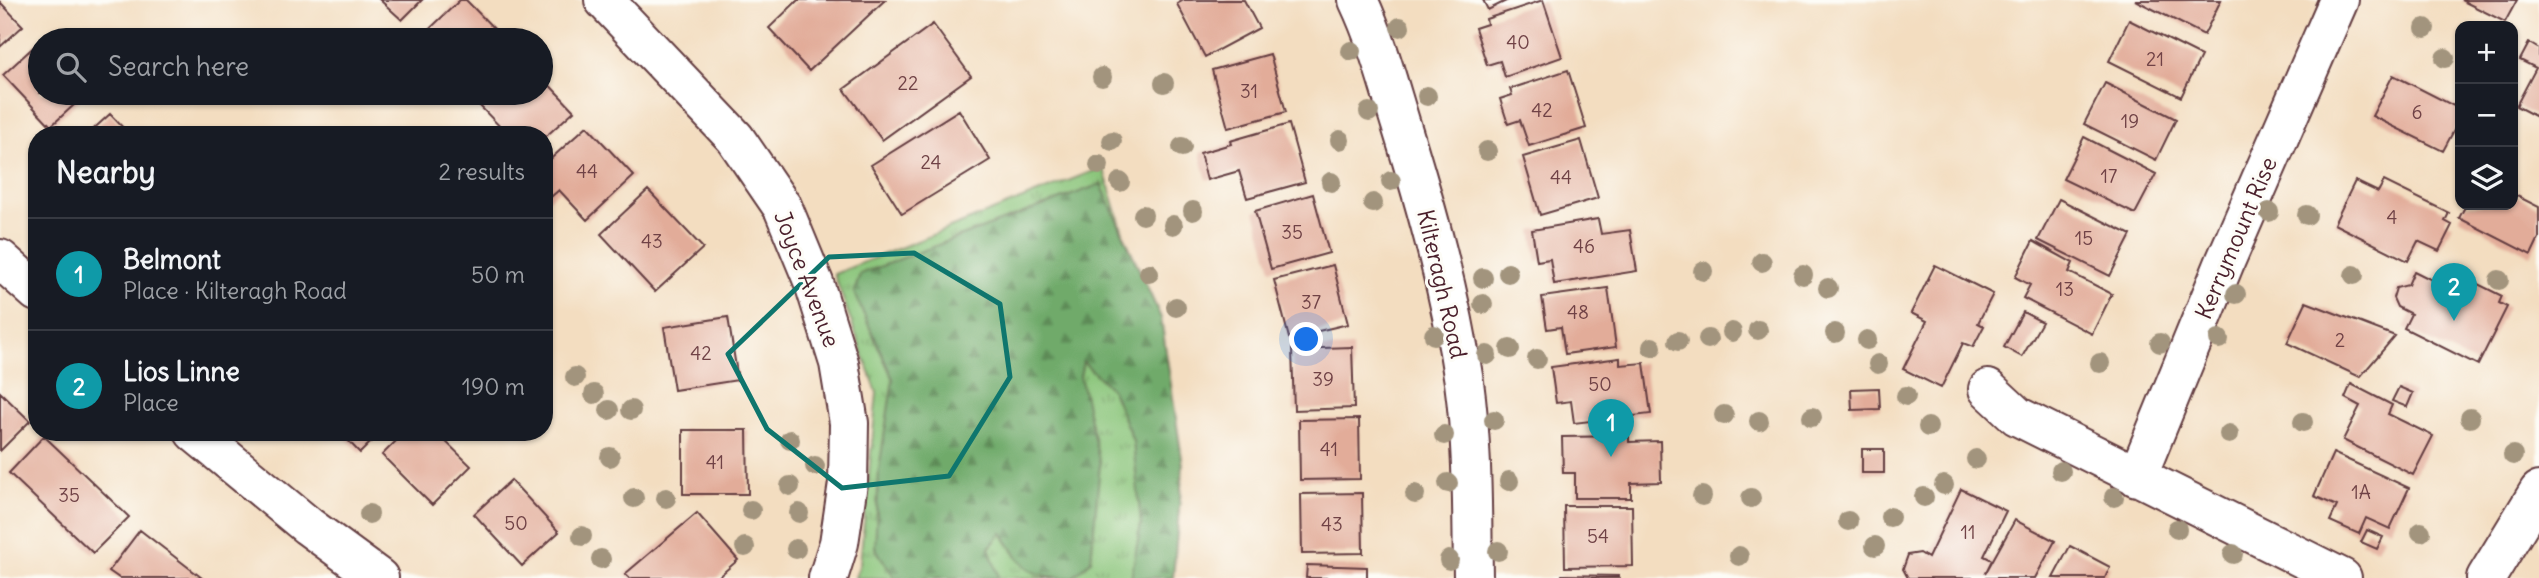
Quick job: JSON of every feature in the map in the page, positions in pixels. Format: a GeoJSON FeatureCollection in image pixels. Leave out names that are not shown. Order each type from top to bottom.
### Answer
{"type":"FeatureCollection","features":[{"type":"Feature","properties":{"kind":"street","name":"Joyce Avenue"},"geometry":{"type":"LineString","coordinates":[[604,0],[735,138],[783,208],[814,283],[839,363],[849,423],[848,483],[839,543],[828,578]]}},
{"type":"Feature","properties":{"kind":"street","name":"Kilteragh Road"},"geometry":{"type":"LineString","coordinates":[[1358,0],[1368,21],[1408,149],[1436,250],[1454,329],[1464,383],[1470,450],[1473,578]]}},
{"type":"Feature","properties":{"kind":"street","name":"Kerrymount Rise"},"geometry":{"type":"LineString","coordinates":[[2137,477],[2225,262],[2339,0]]}},
{"type":"Feature","properties":{"kind":"street"},"geometry":{"type":"LineString","coordinates":[[0,258],[28,284]]}},
{"type":"Feature","properties":{"kind":"street"},"geometry":{"type":"LineString","coordinates":[[1988,389],[2017,416],[2342,578]]}},
{"type":"Feature","properties":{"kind":"street"},"geometry":{"type":"LineString","coordinates":[[205,441],[308,526],[379,578]]}},
{"type":"Feature","properties":{"kind":"street"},"geometry":{"type":"LineString","coordinates":[[2486,578],[2539,491]]}},
{"type":"Feature","properties":{"kind":"highlighted area"},"geometry":{"type":"Polygon","coordinates":[[[914,253],[1000,304],[1010,377],[949,476],[842,488],[767,429],[728,354],[829,257],[914,253]]]}},
{"type":"Feature","properties":{"kind":"green space"},"geometry":{"type":"Polygon","coordinates":[[[1103,167],[1148,314],[1171,490],[1173,578],[855,578],[860,563],[877,393],[834,274],[1103,167]]]}},
{"type":"Feature","properties":{"kind":"green space"},"geometry":{"type":"Polygon","coordinates":[[[1101,184],[1161,318],[1183,465],[1173,578],[1131,578],[1141,524],[1133,441],[1112,390],[1083,362],[1080,376],[1100,464],[1091,561],[1072,578],[1045,576],[1028,569],[1022,563],[1002,533],[989,548],[999,578],[895,578],[875,548],[879,469],[893,379],[854,293],[860,274],[1101,184]]]}},
{"type":"Feature","properties":{"kind":"building"},"geometry":{"type":"Polygon","coordinates":[[[380,0],[422,0],[402,20],[380,0]]]}},
{"type":"Feature","properties":{"kind":"building"},"geometry":{"type":"Polygon","coordinates":[[[460,0],[466,0],[493,28],[431,28],[460,0]]]}},
{"type":"Feature","properties":{"kind":"building"},"geometry":{"type":"Polygon","coordinates":[[[798,0],[885,0],[809,71],[769,28],[798,0]]]}},
{"type":"Feature","properties":{"kind":"building"},"geometry":{"type":"Polygon","coordinates":[[[1184,0],[1244,0],[1259,28],[1205,57],[1177,4],[1184,0]]]}},
{"type":"Feature","properties":{"kind":"building"},"geometry":{"type":"Polygon","coordinates":[[[1483,0],[1508,0],[1488,10],[1483,0]]]}},
{"type":"Feature","properties":{"kind":"building"},"geometry":{"type":"Polygon","coordinates":[[[1543,0],[1562,57],[1505,77],[1500,61],[1487,65],[1475,28],[1487,24],[1486,19],[1543,0]]]}},
{"type":"Feature","properties":{"kind":"building"},"geometry":{"type":"Polygon","coordinates":[[[2135,0],[2221,0],[2204,35],[2135,0]]]}},
{"type":"Feature","properties":{"kind":"building"},"geometry":{"type":"Polygon","coordinates":[[[2461,0],[2517,0],[2506,21],[2461,0]]]}},
{"type":"Feature","properties":{"kind":"building"},"geometry":{"type":"Polygon","coordinates":[[[0,2],[23,26],[0,47],[0,2]]]}},
{"type":"Feature","properties":{"kind":"building"},"geometry":{"type":"Polygon","coordinates":[[[2129,20],[2201,56],[2181,97],[2109,61],[2129,20]]]}},
{"type":"Feature","properties":{"kind":"building"},"geometry":{"type":"Polygon","coordinates":[[[933,24],[971,76],[882,140],[844,89],[933,24]]]}},
{"type":"Feature","properties":{"kind":"building"},"geometry":{"type":"Polygon","coordinates":[[[2529,43],[2539,49],[2539,118],[2518,107],[2536,68],[2520,60],[2529,43]]]}},
{"type":"Feature","properties":{"kind":"building"},"geometry":{"type":"Polygon","coordinates":[[[28,52],[28,102],[3,75],[28,52]]]}},
{"type":"Feature","properties":{"kind":"building"},"geometry":{"type":"Polygon","coordinates":[[[1270,54],[1286,112],[1228,128],[1212,70],[1270,54]]]}},
{"type":"Feature","properties":{"kind":"building"},"geometry":{"type":"Polygon","coordinates":[[[1568,70],[1586,128],[1529,146],[1520,120],[1508,124],[1500,99],[1512,95],[1510,89],[1568,70]]]}},
{"type":"Feature","properties":{"kind":"building"},"geometry":{"type":"Polygon","coordinates":[[[2393,75],[2455,106],[2455,128],[2443,151],[2372,116],[2393,75]]]}},
{"type":"Feature","properties":{"kind":"building"},"geometry":{"type":"Polygon","coordinates":[[[2105,83],[2176,119],[2156,160],[2084,124],[2105,83]]]}},
{"type":"Feature","properties":{"kind":"building"},"geometry":{"type":"Polygon","coordinates":[[[553,89],[574,111],[553,130],[553,126],[499,126],[479,105],[553,105],[553,89]]]}},
{"type":"Feature","properties":{"kind":"building"},"geometry":{"type":"Polygon","coordinates":[[[31,105],[74,105],[51,126],[31,105]]]}},
{"type":"Feature","properties":{"kind":"building"},"geometry":{"type":"Polygon","coordinates":[[[959,110],[990,160],[902,214],[871,165],[959,110]]]}},
{"type":"Feature","properties":{"kind":"building"},"geometry":{"type":"Polygon","coordinates":[[[110,114],[121,126],[97,126],[110,114]]]}},
{"type":"Feature","properties":{"kind":"building"},"geometry":{"type":"Polygon","coordinates":[[[1289,124],[1305,182],[1247,198],[1239,171],[1207,180],[1200,153],[1231,144],[1230,141],[1289,124]]]}},
{"type":"Feature","properties":{"kind":"building"},"geometry":{"type":"Polygon","coordinates":[[[587,126],[634,176],[587,220],[559,190],[553,195],[553,157],[587,126]]]}},
{"type":"Feature","properties":{"kind":"building"},"geometry":{"type":"Polygon","coordinates":[[[2084,137],[2156,174],[2135,214],[2063,179],[2084,137]]]}},
{"type":"Feature","properties":{"kind":"building"},"geometry":{"type":"Polygon","coordinates":[[[1581,140],[1598,198],[1540,215],[1523,157],[1581,140]]]}},
{"type":"Feature","properties":{"kind":"building"},"geometry":{"type":"Polygon","coordinates":[[[2355,181],[2378,192],[2384,181],[2449,213],[2445,221],[2452,225],[2439,251],[2418,241],[2408,261],[2334,224],[2355,181]]]}},
{"type":"Feature","properties":{"kind":"building"},"geometry":{"type":"Polygon","coordinates":[[[648,190],[703,248],[655,292],[601,234],[648,190]]]}},
{"type":"Feature","properties":{"kind":"building"},"geometry":{"type":"Polygon","coordinates":[[[1313,194],[1329,253],[1271,269],[1255,211],[1313,194]]]}},
{"type":"Feature","properties":{"kind":"building"},"geometry":{"type":"Polygon","coordinates":[[[2518,196],[2539,207],[2539,238],[2531,255],[2459,218],[2463,210],[2518,210],[2518,196]]]}},
{"type":"Feature","properties":{"kind":"building"},"geometry":{"type":"Polygon","coordinates":[[[2059,199],[2131,235],[2110,276],[2038,240],[2059,199]]]}},
{"type":"Feature","properties":{"kind":"building"},"geometry":{"type":"Polygon","coordinates":[[[1598,219],[1601,234],[1630,230],[1637,271],[1554,284],[1550,259],[1537,261],[1532,230],[1598,219]]]}},
{"type":"Feature","properties":{"kind":"building"},"geometry":{"type":"Polygon","coordinates":[[[2033,241],[2073,263],[2069,272],[2112,294],[2092,334],[2023,298],[2030,285],[2015,277],[2033,241]]]}},
{"type":"Feature","properties":{"kind":"building"},"geometry":{"type":"Polygon","coordinates":[[[1333,265],[1348,324],[1289,338],[1274,280],[1333,265]]]}},
{"type":"Feature","properties":{"kind":"building"},"geometry":{"type":"Polygon","coordinates":[[[1935,265],[1993,294],[1978,323],[1984,326],[1973,347],[1963,343],[1941,388],[1903,369],[1927,321],[1911,313],[1935,265]]]}},
{"type":"Feature","properties":{"kind":"building"},"geometry":{"type":"Polygon","coordinates":[[[2414,271],[2458,293],[2466,278],[2502,296],[2499,303],[2507,307],[2478,365],[2404,328],[2411,314],[2397,307],[2393,298],[2396,288],[2408,285],[2414,271]]]}},
{"type":"Feature","properties":{"kind":"building"},"geometry":{"type":"Polygon","coordinates":[[[1608,288],[1616,347],[1565,354],[1561,327],[1547,329],[1542,297],[1608,288]]]}},
{"type":"Feature","properties":{"kind":"building"},"geometry":{"type":"Polygon","coordinates":[[[2306,302],[2395,336],[2360,377],[2287,343],[2306,302]]]}},
{"type":"Feature","properties":{"kind":"building"},"geometry":{"type":"Polygon","coordinates":[[[2023,312],[2042,322],[2022,357],[2004,347],[2023,312]]]}},
{"type":"Feature","properties":{"kind":"building"},"geometry":{"type":"Polygon","coordinates":[[[728,317],[738,380],[674,390],[664,327],[728,317]]]}},
{"type":"Feature","properties":{"kind":"building"},"geometry":{"type":"Polygon","coordinates":[[[1352,347],[1354,408],[1294,410],[1292,349],[1352,347]]]}},
{"type":"Feature","properties":{"kind":"building"},"geometry":{"type":"Polygon","coordinates":[[[1620,358],[1620,365],[1644,363],[1651,414],[1574,423],[1571,401],[1556,403],[1551,367],[1620,358]]]}},
{"type":"Feature","properties":{"kind":"building"},"geometry":{"type":"Polygon","coordinates":[[[2351,384],[2392,405],[2388,414],[2433,436],[2413,475],[2343,440],[2360,406],[2345,398],[2351,384]]]}},
{"type":"Feature","properties":{"kind":"building"},"geometry":{"type":"Polygon","coordinates":[[[2399,387],[2413,393],[2407,407],[2392,401],[2399,387]]]}},
{"type":"Feature","properties":{"kind":"building"},"geometry":{"type":"Polygon","coordinates":[[[1879,388],[1880,409],[1852,410],[1851,389],[1879,388]]]}},
{"type":"Feature","properties":{"kind":"building"},"geometry":{"type":"Polygon","coordinates":[[[0,392],[28,419],[28,423],[0,451],[0,392]]]}},
{"type":"Feature","properties":{"kind":"building"},"geometry":{"type":"Polygon","coordinates":[[[1359,419],[1360,479],[1300,480],[1299,420],[1359,419]]]}},
{"type":"Feature","properties":{"kind":"building"},"geometry":{"type":"Polygon","coordinates":[[[683,430],[747,430],[748,494],[683,494],[683,430]]]}},
{"type":"Feature","properties":{"kind":"building"},"geometry":{"type":"Polygon","coordinates":[[[1629,436],[1629,442],[1660,441],[1661,482],[1631,483],[1631,498],[1575,498],[1575,473],[1563,473],[1562,437],[1629,436]]]}},
{"type":"Feature","properties":{"kind":"building"},"geometry":{"type":"Polygon","coordinates":[[[39,441],[49,441],[129,517],[93,553],[9,473],[39,441]]]}},
{"type":"Feature","properties":{"kind":"building"},"geometry":{"type":"Polygon","coordinates":[[[349,441],[372,441],[360,453],[349,441]]]}},
{"type":"Feature","properties":{"kind":"building"},"geometry":{"type":"Polygon","coordinates":[[[396,441],[445,441],[471,466],[432,505],[382,455],[396,441]]]}},
{"type":"Feature","properties":{"kind":"building"},"geometry":{"type":"Polygon","coordinates":[[[1862,449],[1884,449],[1884,473],[1862,473],[1862,449]]]}},
{"type":"Feature","properties":{"kind":"building"},"geometry":{"type":"Polygon","coordinates":[[[2333,453],[2409,488],[2390,529],[2366,518],[2359,534],[2330,521],[2337,506],[2314,496],[2333,453]]]}},
{"type":"Feature","properties":{"kind":"building"},"geometry":{"type":"Polygon","coordinates":[[[511,480],[559,532],[522,566],[474,514],[511,480]]]}},
{"type":"Feature","properties":{"kind":"building"},"geometry":{"type":"Polygon","coordinates":[[[1961,489],[2006,511],[1984,556],[1992,560],[1985,574],[2015,520],[2055,541],[2035,578],[1908,578],[1903,569],[1908,555],[1920,553],[1928,558],[1961,489]]]}},
{"type":"Feature","properties":{"kind":"building"},"geometry":{"type":"Polygon","coordinates":[[[1362,493],[1363,553],[1302,554],[1301,494],[1362,493]]]}},
{"type":"Feature","properties":{"kind":"building"},"geometry":{"type":"Polygon","coordinates":[[[1564,506],[1632,506],[1633,566],[1565,567],[1564,506]]]}},
{"type":"Feature","properties":{"kind":"building"},"geometry":{"type":"Polygon","coordinates":[[[697,513],[738,560],[717,578],[629,578],[625,574],[697,513]]]}},
{"type":"Feature","properties":{"kind":"building"},"geometry":{"type":"Polygon","coordinates":[[[140,530],[202,578],[119,578],[109,571],[140,530]]]}},
{"type":"Feature","properties":{"kind":"building"},"geometry":{"type":"Polygon","coordinates":[[[2367,530],[2383,537],[2377,549],[2361,542],[2367,530]]]}},
{"type":"Feature","properties":{"kind":"building"},"geometry":{"type":"Polygon","coordinates":[[[2070,546],[2110,567],[2105,578],[2053,578],[2070,546]]]}},
{"type":"Feature","properties":{"kind":"building"},"geometry":{"type":"Polygon","coordinates":[[[1307,565],[1367,567],[1367,578],[1306,578],[1307,565]]]}},
{"type":"Feature","properties":{"kind":"building"},"geometry":{"type":"Polygon","coordinates":[[[1562,575],[1619,576],[1619,578],[1561,578],[1562,575]]]}},
{"type":"Feature","properties":{"kind":"place","name":"Lios Linne"},"geometry":{"type":"Point","coordinates":[2454,321]}},
{"type":"Feature","properties":{"kind":"place","name":"Belmont"},"geometry":{"type":"Point","coordinates":[1611,457]}}]}
